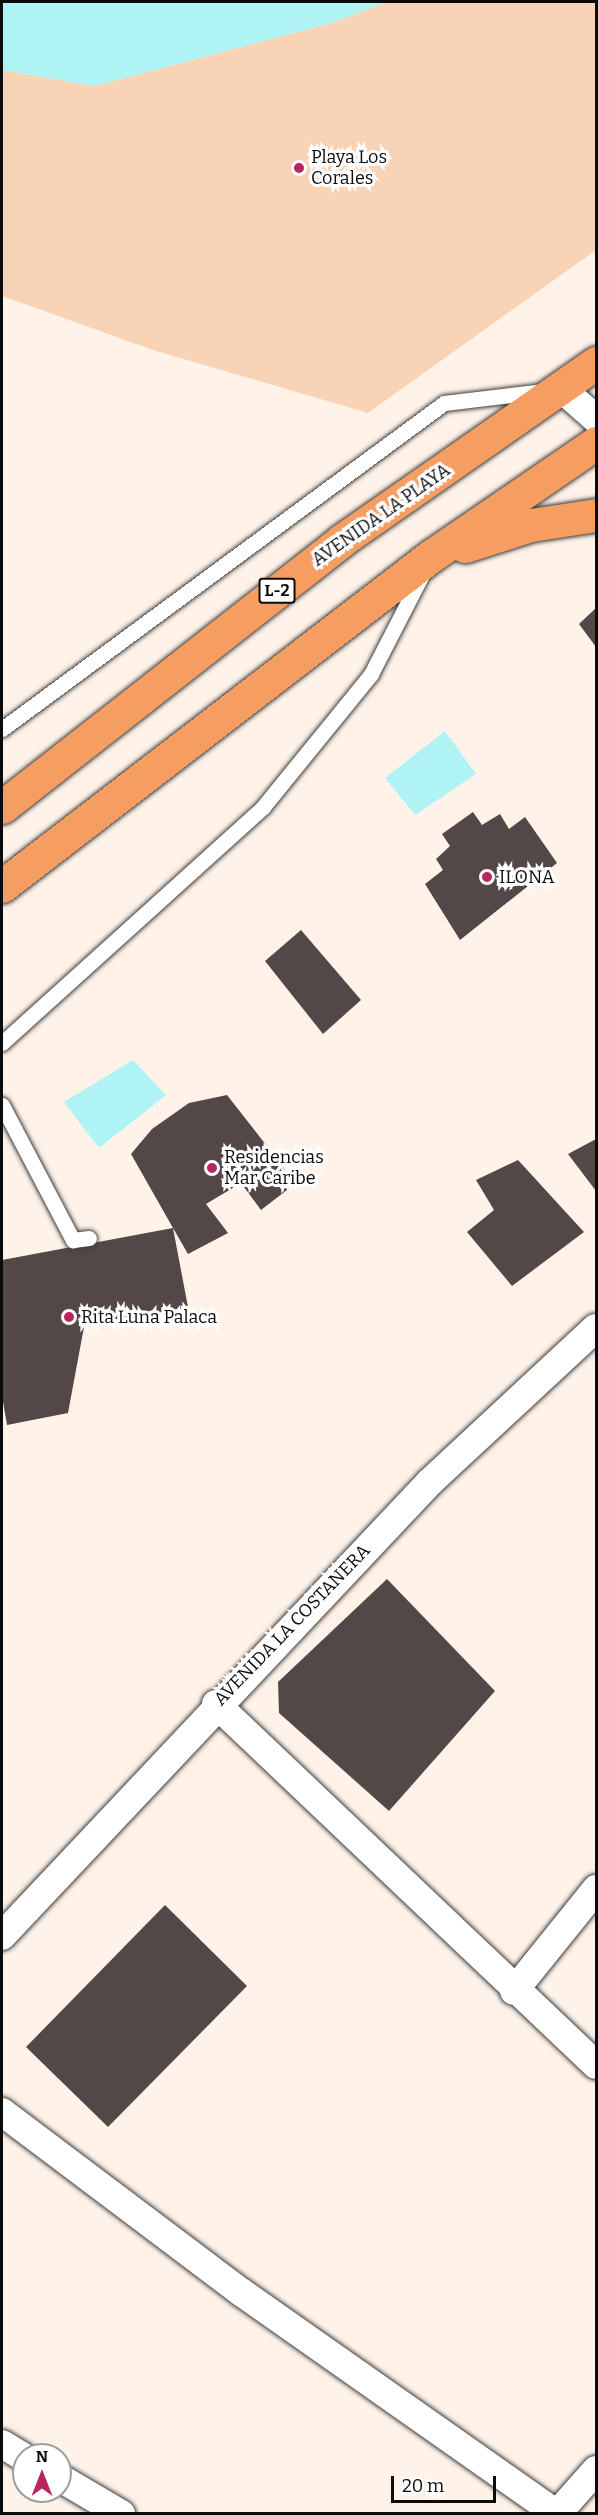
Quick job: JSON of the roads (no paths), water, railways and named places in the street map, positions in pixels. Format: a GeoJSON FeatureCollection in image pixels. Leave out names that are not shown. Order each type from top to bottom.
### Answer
{"type":"FeatureCollection","features":[{"type":"Feature","properties":{"kind":"main road","name":"AVENIDA LA PLAYA"},"geometry":{"type":"LineString","coordinates":[[2,807],[342,540],[597,363]]}},
{"type":"Feature","properties":{"kind":"main road"},"geometry":{"type":"LineString","coordinates":[[2,886],[431,556],[597,443]]}},
{"type":"Feature","properties":{"kind":"main road"},"geometry":{"type":"LineString","coordinates":[[431,556],[531,525],[597,515]]}},
{"type":"Feature","properties":{"kind":"street"},"geometry":{"type":"LineString","coordinates":[[562,389],[597,419]]}},
{"type":"Feature","properties":{"kind":"street","name":"AVENIDA LA COSTANERA"},"geometry":{"type":"LineString","coordinates":[[2,1936],[216,1704],[430,1482],[597,1328]]}},
{"type":"Feature","properties":{"kind":"street"},"geometry":{"type":"LineString","coordinates":[[216,1704],[514,1991],[597,2065]]}},
{"type":"Feature","properties":{"kind":"street"},"geometry":{"type":"LineString","coordinates":[[514,1991],[597,1889]]}},
{"type":"Feature","properties":{"kind":"street"},"geometry":{"type":"LineString","coordinates":[[2,2112],[241,2292],[557,2514],[597,2470]]}},
{"type":"Feature","properties":{"kind":"street"},"geometry":{"type":"LineString","coordinates":[[72,2485],[121,2514]]}},
{"type":"Feature","properties":{"kind":"lane"},"geometry":{"type":"LineString","coordinates":[[2,729],[444,403],[562,389]]}},
{"type":"Feature","properties":{"kind":"lane"},"geometry":{"type":"LineString","coordinates":[[2,1043],[263,807],[371,674],[431,556]]}},
{"type":"Feature","properties":{"kind":"lane"},"geometry":{"type":"LineString","coordinates":[[2,1105],[73,1240],[89,1238]]}},
{"type":"Feature","properties":{"kind":"water"},"geometry":{"type":"Polygon","coordinates":[[[2,2],[386,2],[335,22],[95,86],[2,70],[2,2]]]}},
{"type":"Feature","properties":{"kind":"water"},"geometry":{"type":"Polygon","coordinates":[[[445,731],[476,774],[415,815],[385,778],[445,731]]]}},
{"type":"Feature","properties":{"kind":"water"},"geometry":{"type":"Polygon","coordinates":[[[133,1060],[166,1095],[99,1148],[64,1102],[133,1060]]]}},
{"type":"Feature","properties":{"kind":"place","name":"Playa Los Corales"},"geometry":{"type":"Point","coordinates":[299,168]}},
{"type":"Feature","properties":{"kind":"place","name":"ILONA"},"geometry":{"type":"Point","coordinates":[487,877]}},
{"type":"Feature","properties":{"kind":"place","name":"Residencias Mar Caribe"},"geometry":{"type":"Point","coordinates":[212,1168]}},
{"type":"Feature","properties":{"kind":"place","name":"Rita Luna Palaca"},"geometry":{"type":"Point","coordinates":[69,1317]}}]}
